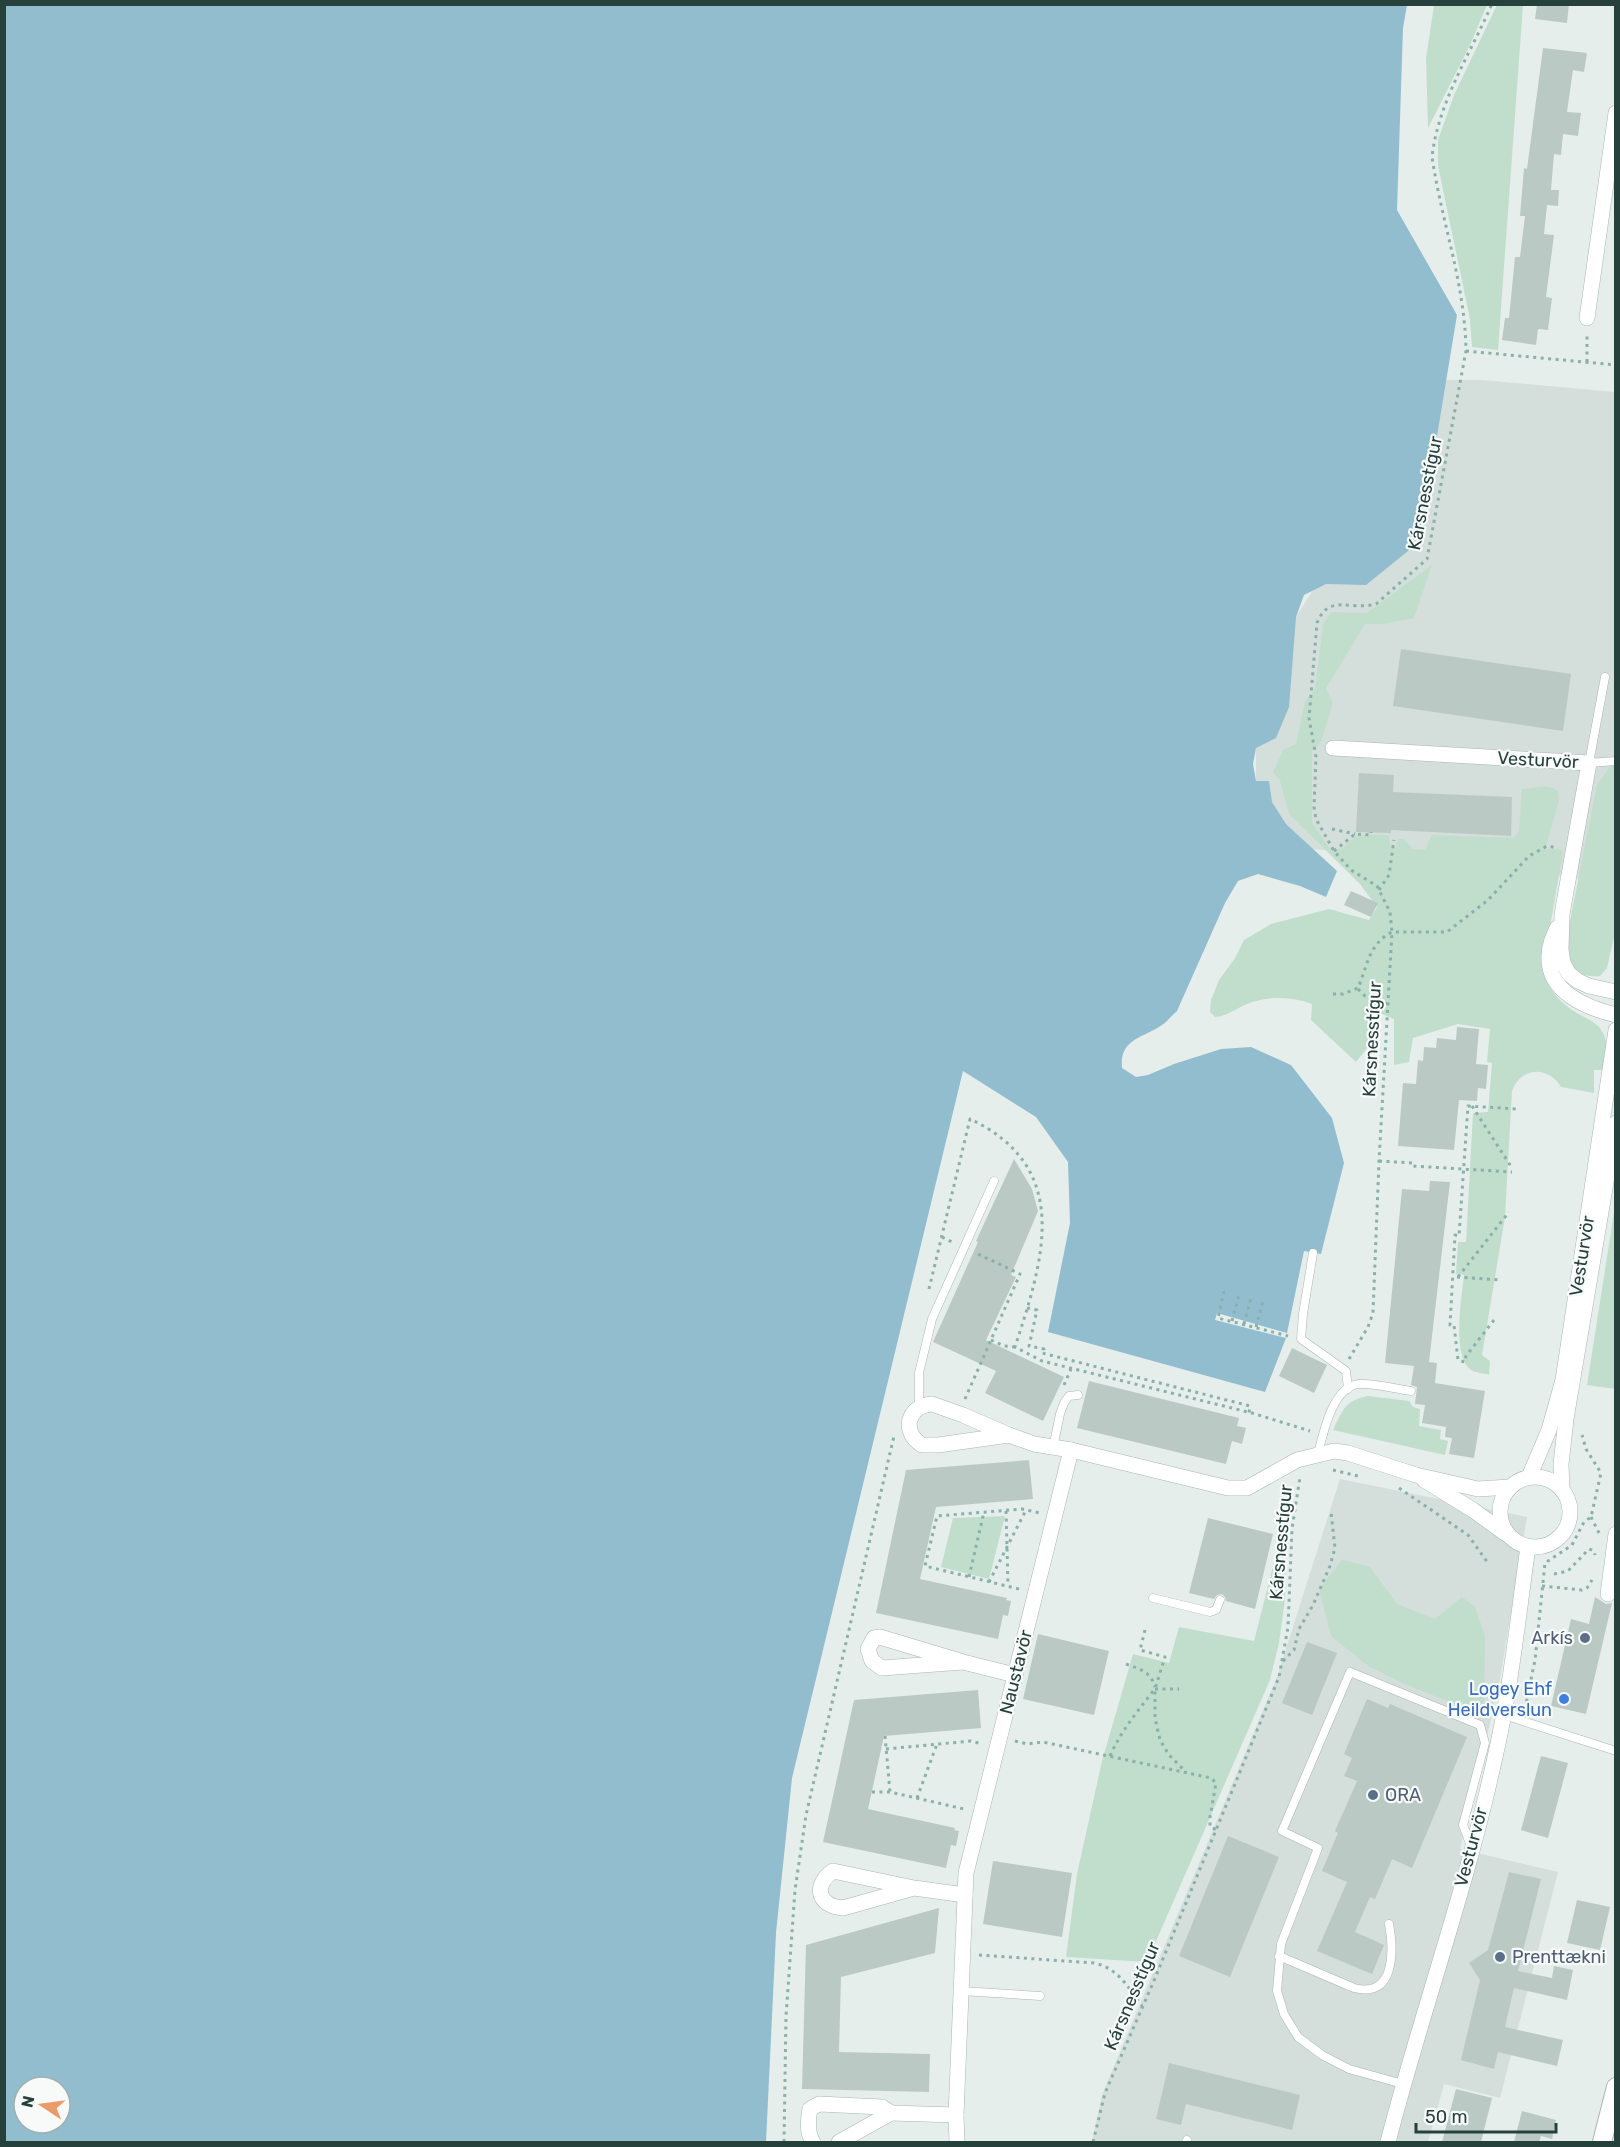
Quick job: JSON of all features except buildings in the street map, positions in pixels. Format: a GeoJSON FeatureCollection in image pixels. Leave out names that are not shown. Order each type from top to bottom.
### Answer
{"type":"FeatureCollection","features":[{"type":"Feature","properties":{"kind":"street"},"geometry":{"type":"LineString","coordinates":[[1587,318],[1616,113]]}},
{"type":"Feature","properties":{"kind":"street","name":"Vesturvör"},"geometry":{"type":"LineString","coordinates":[[1333,748],[1589,762],[1562,914],[1549,955],[1549,966],[1564,991],[1577,1002],[1593,1009],[1616,1014]]}},
{"type":"Feature","properties":{"kind":"street","name":"Vesturvör"},"geometry":{"type":"LineString","coordinates":[[1562,914],[1561,950],[1563,963],[1569,974],[1589,986],[1616,992]]}},
{"type":"Feature","properties":{"kind":"street","name":"Vesturvör"},"geometry":{"type":"LineString","coordinates":[[1529,1477],[1549,1430],[1563,1380],[1616,1030]]}},
{"type":"Feature","properties":{"kind":"street","name":"Vesturvör"},"geometry":{"type":"LineString","coordinates":[[1562,1490],[1561,1464],[1566,1419],[1616,1123]]}},
{"type":"Feature","properties":{"kind":"street"},"geometry":{"type":"LineString","coordinates":[[1008,1435],[938,1445],[922,1445],[912,1436],[909,1429],[911,1416],[920,1407],[932,1404],[1008,1435],[1053,1448],[1071,1450],[1228,1488],[1247,1488],[1311,1456],[1334,1451],[1348,1453],[1416,1475],[1478,1489],[1510,1487]]}},
{"type":"Feature","properties":{"kind":"street","name":"Naustavör"},"geometry":{"type":"LineString","coordinates":[[957,2142],[956,2115],[966,1873],[1071,1450]]}},
{"type":"Feature","properties":{"kind":"street"},"geometry":{"type":"LineString","coordinates":[[1416,1475],[1473,1510],[1518,1543],[1528,1546],[1539,1547],[1550,1544],[1566,1528],[1569,1507],[1562,1490],[1547,1479],[1529,1477],[1510,1487],[1503,1496],[1500,1506],[1503,1528],[1510,1537]]}},
{"type":"Feature","properties":{"kind":"street"},"geometry":{"type":"LineString","coordinates":[[1608,1594],[1616,1534]]}},
{"type":"Feature","properties":{"kind":"street","name":"Vesturvör"},"geometry":{"type":"LineString","coordinates":[[1388,2142],[1472,1849],[1495,1758],[1513,1662],[1528,1546]]}},
{"type":"Feature","properties":{"kind":"street"},"geometry":{"type":"LineString","coordinates":[[963,1662],[882,1668],[872,1661],[868,1649],[874,1638],[880,1637],[1015,1675]]}},
{"type":"Feature","properties":{"kind":"street"},"geometry":{"type":"LineString","coordinates":[[914,1888],[843,1908],[832,1907],[823,1901],[820,1892],[826,1876],[833,1871],[914,1888],[965,1895]]}},
{"type":"Feature","properties":{"kind":"street"},"geometry":{"type":"LineString","coordinates":[[1602,2142],[1616,2087]]}},
{"type":"Feature","properties":{"kind":"street"},"geometry":{"type":"LineString","coordinates":[[813,2142],[810,2138],[808,2118],[810,2109],[819,2104],[882,2107],[891,2113]]}},
{"type":"Feature","properties":{"kind":"street"},"geometry":{"type":"LineString","coordinates":[[838,2142],[891,2113],[956,2115]]}},
{"type":"Feature","properties":{"kind":"lane"},"geometry":{"type":"LineString","coordinates":[[1605,677],[1589,762],[1616,761]]}},
{"type":"Feature","properties":{"kind":"lane"},"geometry":{"type":"LineString","coordinates":[[920,1407],[919,1373],[932,1319],[994,1181]]}},
{"type":"Feature","properties":{"kind":"lane"},"geometry":{"type":"LineString","coordinates":[[1313,1253],[1301,1339],[1346,1371],[1348,1389]]}},
{"type":"Feature","properties":{"kind":"lane"},"geometry":{"type":"LineString","coordinates":[[1311,1456],[1323,1434],[1333,1406],[1348,1389],[1358,1384],[1411,1391]]}},
{"type":"Feature","properties":{"kind":"lane"},"geometry":{"type":"LineString","coordinates":[[1053,1448],[1064,1403],[1069,1396],[1078,1395]]}},
{"type":"Feature","properties":{"kind":"lane"},"geometry":{"type":"LineString","coordinates":[[1153,1598],[1210,1612],[1216,1610],[1220,1600]]}},
{"type":"Feature","properties":{"kind":"lane"},"geometry":{"type":"LineString","coordinates":[[1403,2084],[1349,2069],[1322,2055],[1298,2037],[1284,2014],[1278,1991],[1281,1944],[1318,1848],[1282,1831],[1350,1672],[1480,1725],[1485,1743],[1463,1825],[1472,1849]]}},
{"type":"Feature","properties":{"kind":"lane"},"geometry":{"type":"LineString","coordinates":[[1504,1715],[1616,1751]]}},
{"type":"Feature","properties":{"kind":"lane"},"geometry":{"type":"LineString","coordinates":[[1279,1956],[1354,1988],[1365,1991],[1376,1990],[1383,1983],[1391,1957],[1393,1946],[1389,1924]]}},
{"type":"Feature","properties":{"kind":"lane"},"geometry":{"type":"LineString","coordinates":[[961,1991],[1040,1996]]}},
{"type":"Feature","properties":{"kind":"path","name":"Kársnesstígur"},"geometry":{"type":"LineString","coordinates":[[1342,1368],[1368,1327],[1373,1313],[1392,932],[1390,912],[1377,886],[1351,870],[1334,851],[1316,819],[1314,807],[1316,757],[1309,718],[1317,623],[1322,611],[1332,605],[1365,607],[1376,604],[1427,559],[1466,351],[1465,319],[1458,274],[1432,158],[1434,138],[1445,104],[1492,4]]}},
{"type":"Feature","properties":{"kind":"path"},"geometry":{"type":"LineString","coordinates":[[1587,318],[1587,362]]}},
{"type":"Feature","properties":{"kind":"path"},"geometry":{"type":"LineString","coordinates":[[1466,351],[1616,365]]}},
{"type":"Feature","properties":{"kind":"path"},"geometry":{"type":"LineString","coordinates":[[1332,829],[1355,834],[1371,835],[1371,832]]}},
{"type":"Feature","properties":{"kind":"path"},"geometry":{"type":"LineString","coordinates":[[1334,851],[1355,834]]}},
{"type":"Feature","properties":{"kind":"path"},"geometry":{"type":"LineString","coordinates":[[1379,890],[1389,875],[1394,840]]}},
{"type":"Feature","properties":{"kind":"path"},"geometry":{"type":"LineString","coordinates":[[1333,994],[1343,994],[1358,988],[1375,944],[1385,935],[1392,932],[1448,932],[1488,900],[1529,856],[1547,846],[1574,850]]}},
{"type":"Feature","properties":{"kind":"path"},"geometry":{"type":"LineString","coordinates":[[1358,988],[1365,996],[1388,1004]]}},
{"type":"Feature","properties":{"kind":"path"},"geometry":{"type":"LineString","coordinates":[[1494,1320],[1466,1356],[1465,1362],[1458,1360],[1454,1325],[1450,1324],[1455,1277],[1455,1235],[1459,1236],[1468,1106],[1517,1109]]}},
{"type":"Feature","properties":{"kind":"path"},"geometry":{"type":"LineString","coordinates":[[1379,1161],[1413,1163],[1413,1166],[1512,1170],[1472,1106]]}},
{"type":"Feature","properties":{"kind":"path"},"geometry":{"type":"LineString","coordinates":[[1455,1277],[1509,1212]]}},
{"type":"Feature","properties":{"kind":"path"},"geometry":{"type":"LineString","coordinates":[[942,1237],[1020,1274],[958,1413]]}},
{"type":"Feature","properties":{"kind":"path"},"geometry":{"type":"LineString","coordinates":[[1455,1277],[1501,1280]]}},
{"type":"Feature","properties":{"kind":"path"},"geometry":{"type":"LineString","coordinates":[[1015,1347],[1036,1280]]}},
{"type":"Feature","properties":{"kind":"path"},"geometry":{"type":"LineString","coordinates":[[1224,1292],[1218,1318],[1286,1336]]}},
{"type":"Feature","properties":{"kind":"path"},"geometry":{"type":"LineString","coordinates":[[1232,1321],[1239,1295]]}},
{"type":"Feature","properties":{"kind":"path"},"geometry":{"type":"LineString","coordinates":[[1244,1324],[1251,1298]]}},
{"type":"Feature","properties":{"kind":"path"},"geometry":{"type":"LineString","coordinates":[[1256,1327],[1263,1301]]}},
{"type":"Feature","properties":{"kind":"path"},"geometry":{"type":"LineString","coordinates":[[991,1340],[1004,1346],[1015,1347],[1042,1361],[1249,1413],[1250,1406],[1042,1353],[1044,1349],[1029,1346],[1037,1310],[1027,1308]]}},
{"type":"Feature","properties":{"kind":"path","name":"Kársnesstígur"},"geometry":{"type":"LineString","coordinates":[[1093,2142],[1105,2093],[1143,2007],[1279,1677],[1288,1626],[1292,1529],[1300,1477],[1311,1456],[1310,1431],[1249,1413]]}},
{"type":"Feature","properties":{"kind":"path"},"geometry":{"type":"LineString","coordinates":[[784,2142],[786,2004],[795,1890],[806,1815],[896,1431]]}},
{"type":"Feature","properties":{"kind":"path"},"geometry":{"type":"LineString","coordinates":[[1332,1469],[1359,1476]]}},
{"type":"Feature","properties":{"kind":"path"},"geometry":{"type":"LineString","coordinates":[[1300,1477],[1306,1474]]}},
{"type":"Feature","properties":{"kind":"path"},"geometry":{"type":"LineString","coordinates":[[1396,1486],[1468,1535],[1488,1563]]}},
{"type":"Feature","properties":{"kind":"path"},"geometry":{"type":"LineString","coordinates":[[1006,1510],[1008,1586]]}},
{"type":"Feature","properties":{"kind":"path"},"geometry":{"type":"LineString","coordinates":[[1035,1593],[925,1566],[932,1536],[937,1516],[1026,1510],[1054,1516]]}},
{"type":"Feature","properties":{"kind":"path"},"geometry":{"type":"LineString","coordinates":[[989,1582],[1026,1510]]}},
{"type":"Feature","properties":{"kind":"path"},"geometry":{"type":"LineString","coordinates":[[969,1577],[984,1512]]}},
{"type":"Feature","properties":{"kind":"path"},"geometry":{"type":"LineString","coordinates":[[1282,1662],[1294,1650],[1299,1629],[1313,1605],[1330,1566],[1335,1548],[1331,1512]]}},
{"type":"Feature","properties":{"kind":"path"},"geometry":{"type":"LineString","coordinates":[[1591,1517],[1599,1534],[1598,1540]]}},
{"type":"Feature","properties":{"kind":"path"},"geometry":{"type":"LineString","coordinates":[[1595,1557],[1594,1551],[1597,1546]]}},
{"type":"Feature","properties":{"kind":"path"},"geometry":{"type":"LineString","coordinates":[[1554,1575],[1568,1571],[1589,1550],[1594,1551]]}},
{"type":"Feature","properties":{"kind":"path"},"geometry":{"type":"LineString","coordinates":[[1542,1586],[1582,1590],[1589,1585],[1593,1573]]}},
{"type":"Feature","properties":{"kind":"path"},"geometry":{"type":"LineString","coordinates":[[1110,1756],[1117,1740],[1155,1689],[1165,1657],[1140,1650],[1145,1630]]}},
{"type":"Feature","properties":{"kind":"path"},"geometry":{"type":"LineString","coordinates":[[1126,1664],[1152,1677],[1155,1689],[1155,1718],[1160,1740],[1169,1755],[1188,1773]]}},
{"type":"Feature","properties":{"kind":"path"},"geometry":{"type":"LineString","coordinates":[[1155,1689],[1179,1689]]}},
{"type":"Feature","properties":{"kind":"path"},"geometry":{"type":"LineString","coordinates":[[885,1736],[890,1792]]}},
{"type":"Feature","properties":{"kind":"path"},"geometry":{"type":"LineString","coordinates":[[886,1749],[970,1742],[1043,1742],[1211,1778],[1216,1784],[1210,1827],[1217,1830]]}},
{"type":"Feature","properties":{"kind":"path"},"geometry":{"type":"LineString","coordinates":[[917,1798],[937,1744]]}},
{"type":"Feature","properties":{"kind":"path"},"geometry":{"type":"LineString","coordinates":[[872,1792],[890,1792],[981,1813]]}},
{"type":"Feature","properties":{"kind":"path"},"geometry":{"type":"LineString","coordinates":[[963,1954],[1094,1962],[1116,1972],[1143,2007]]}},
{"type":"Feature","properties":{"kind":"shaded area"},"geometry":{"type":"Polygon","coordinates":[[[1446,380],[1482,380],[1615,392],[1615,764],[1599,880],[1313,849],[1286,824],[1256,781],[1256,748],[1296,617],[1446,380]]]}},
{"type":"Feature","properties":{"kind":"shaded area"},"geometry":{"type":"Polygon","coordinates":[[[1340,1479],[1527,1517],[1498,1690],[1460,1849],[1558,1872],[1500,2098],[1444,2084],[1428,2142],[1092,2142],[1102,2095],[1277,1677],[1340,1479]]]}},
{"type":"Feature","properties":{"kind":"green space"},"geometry":{"type":"Polygon","coordinates":[[[1434,5],[1487,5],[1470,45],[1428,128],[1426,59],[1434,5]]]}},
{"type":"Feature","properties":{"kind":"green space"},"geometry":{"type":"Polygon","coordinates":[[[1497,5],[1523,5],[1498,350],[1472,347],[1470,319],[1438,166],[1438,140],[1454,95],[1497,5]]]}},
{"type":"Feature","properties":{"kind":"green space"},"geometry":{"type":"Polygon","coordinates":[[[1432,565],[1414,618],[1383,624],[1365,624],[1326,688],[1333,703],[1321,741],[1312,751],[1312,823],[1331,850],[1341,849],[1358,835],[1389,835],[1391,848],[1396,848],[1398,839],[1404,839],[1413,849],[1425,850],[1432,835],[1514,838],[1519,831],[1522,789],[1545,786],[1558,791],[1559,801],[1545,849],[1560,849],[1563,852],[1543,955],[1543,966],[1550,987],[1557,996],[1565,1005],[1597,1025],[1603,1033],[1606,1046],[1605,1070],[1594,1070],[1594,1093],[1561,1087],[1556,1080],[1542,1072],[1528,1073],[1516,1083],[1512,1091],[1505,1217],[1482,1355],[1490,1361],[1489,1375],[1471,1370],[1465,1363],[1461,1352],[1459,1325],[1464,1275],[1456,1274],[1458,1242],[1466,1242],[1473,1113],[1488,1112],[1492,1063],[1487,1062],[1490,1029],[1458,1024],[1413,1038],[1409,1062],[1394,1065],[1394,1019],[1375,1011],[1367,1048],[1356,1062],[1311,1020],[1312,1004],[1293,999],[1274,998],[1255,1001],[1222,1016],[1215,1017],[1210,1012],[1211,1000],[1219,980],[1235,958],[1244,940],[1271,924],[1329,909],[1369,920],[1377,907],[1360,884],[1289,814],[1280,781],[1273,772],[1283,750],[1296,744],[1305,702],[1315,689],[1323,624],[1331,612],[1367,613],[1432,565]]]}},
{"type":"Feature","properties":{"kind":"green space"},"geometry":{"type":"Polygon","coordinates":[[[1612,764],[1615,764],[1616,928],[1607,968],[1600,976],[1590,976],[1576,971],[1572,966],[1568,954],[1567,936],[1597,785],[1612,764]]]}},
{"type":"Feature","properties":{"kind":"green space"},"geometry":{"type":"Polygon","coordinates":[[[1615,1206],[1616,1389],[1587,1385],[1615,1206]]]}},
{"type":"Feature","properties":{"kind":"green space"},"geometry":{"type":"Polygon","coordinates":[[[1368,1396],[1409,1401],[1413,1407],[1420,1409],[1419,1426],[1441,1430],[1440,1439],[1448,1441],[1445,1455],[1333,1430],[1349,1403],[1368,1396]]]}},
{"type":"Feature","properties":{"kind":"green space"},"geometry":{"type":"Polygon","coordinates":[[[1005,1516],[989,1579],[941,1567],[953,1518],[1005,1516]]]}},
{"type":"Feature","properties":{"kind":"green space"},"geometry":{"type":"Polygon","coordinates":[[[1282,1531],[1286,1532],[1285,1599],[1279,1643],[1270,1680],[1147,1962],[1066,1957],[1077,1874],[1102,1761],[1133,1654],[1169,1663],[1179,1627],[1254,1641],[1282,1531]]]}},
{"type":"Feature","properties":{"kind":"green space"},"geometry":{"type":"Polygon","coordinates":[[[1342,1560],[1370,1567],[1397,1604],[1435,1619],[1462,1597],[1475,1607],[1485,1636],[1484,1708],[1471,1710],[1404,1684],[1368,1666],[1331,1636],[1319,1589],[1342,1560]]]}},
{"type":"Feature","properties":{"kind":"water"},"geometry":{"type":"Polygon","coordinates":[[[5,5],[1407,5],[1403,28],[1397,210],[1457,315],[1423,521],[1408,551],[1366,585],[1326,584],[1304,595],[1296,617],[1289,707],[1276,738],[1256,748],[1253,764],[1256,781],[1269,781],[1272,802],[1286,824],[1337,871],[1326,897],[1300,886],[1258,874],[1238,881],[1225,903],[1177,1011],[1162,1025],[1128,1045],[1122,1058],[1122,1068],[1136,1077],[1148,1075],[1221,1049],[1251,1047],[1291,1065],[1332,1118],[1344,1163],[1321,1254],[1304,1251],[1286,1338],[1265,1392],[1048,1332],[1070,1223],[1068,1162],[1036,1117],[963,1071],[792,1778],[776,1933],[766,2142],[5,2142],[5,5]]]}},
{"type":"Feature","properties":{"kind":"pier"},"geometry":{"type":"Polygon","coordinates":[[[1217,1313],[1287,1333],[1286,1338],[1215,1320],[1217,1313]]]}},
{"type":"Feature","properties":{"kind":"place","name":"Arkís"},"geometry":{"type":"Point","coordinates":[1585,1638]}},
{"type":"Feature","properties":{"kind":"place","name":"Logey Ehf Heildverslun"},"geometry":{"type":"Point","coordinates":[1564,1699]}},
{"type":"Feature","properties":{"kind":"place","name":"ORA"},"geometry":{"type":"Point","coordinates":[1373,1795]}},
{"type":"Feature","properties":{"kind":"place","name":"Prenttækni"},"geometry":{"type":"Point","coordinates":[1500,1957]}}]}
